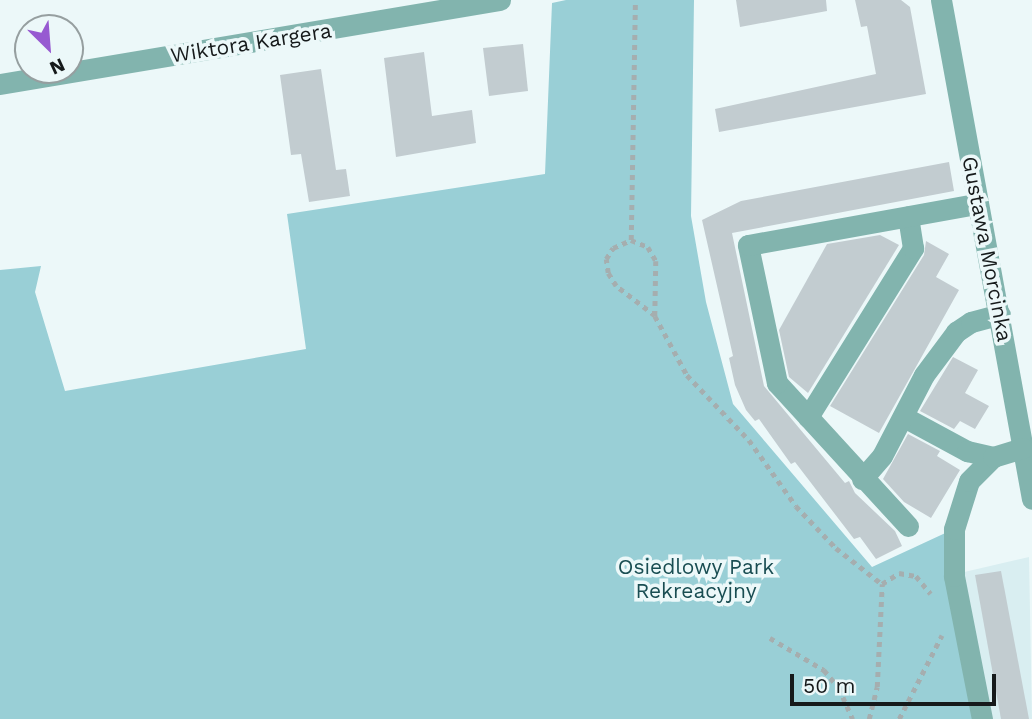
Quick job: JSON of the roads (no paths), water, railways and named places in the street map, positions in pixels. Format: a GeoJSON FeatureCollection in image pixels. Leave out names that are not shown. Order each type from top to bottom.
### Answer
{"type":"FeatureCollection","features":[{"type":"Feature","properties":{"kind":"street","name":"Wiktora Kargera"},"geometry":{"type":"LineString","coordinates":[[0,84],[500,0]]}},
{"type":"Feature","properties":{"kind":"street","name":"Gustawa Morcinka"},"geometry":{"type":"LineString","coordinates":[[941,0],[976,204],[1000,314],[1032,499]]}},
{"type":"Feature","properties":{"kind":"street"},"geometry":{"type":"LineString","coordinates":[[908,526],[862,479],[777,383],[748,245],[976,204]]}},
{"type":"Feature","properties":{"kind":"street"},"geometry":{"type":"LineString","coordinates":[[808,417],[913,248],[908,216]]}},
{"type":"Feature","properties":{"kind":"street"},"geometry":{"type":"LineString","coordinates":[[862,479],[882,456],[925,374],[957,332],[971,322],[1000,314]]}},
{"type":"Feature","properties":{"kind":"street"},"geometry":{"type":"LineString","coordinates":[[904,416],[967,451],[993,457]]}},
{"type":"Feature","properties":{"kind":"street"},"geometry":{"type":"LineString","coordinates":[[982,719],[954,576],[954,530],[969,481],[993,457],[1023,448]]}},
{"type":"Feature","properties":{"kind":"park label","name":"Osiedlowy Park Rekreacyjny"},"geometry":{"type":"Point","coordinates":[696,579]}}]}
